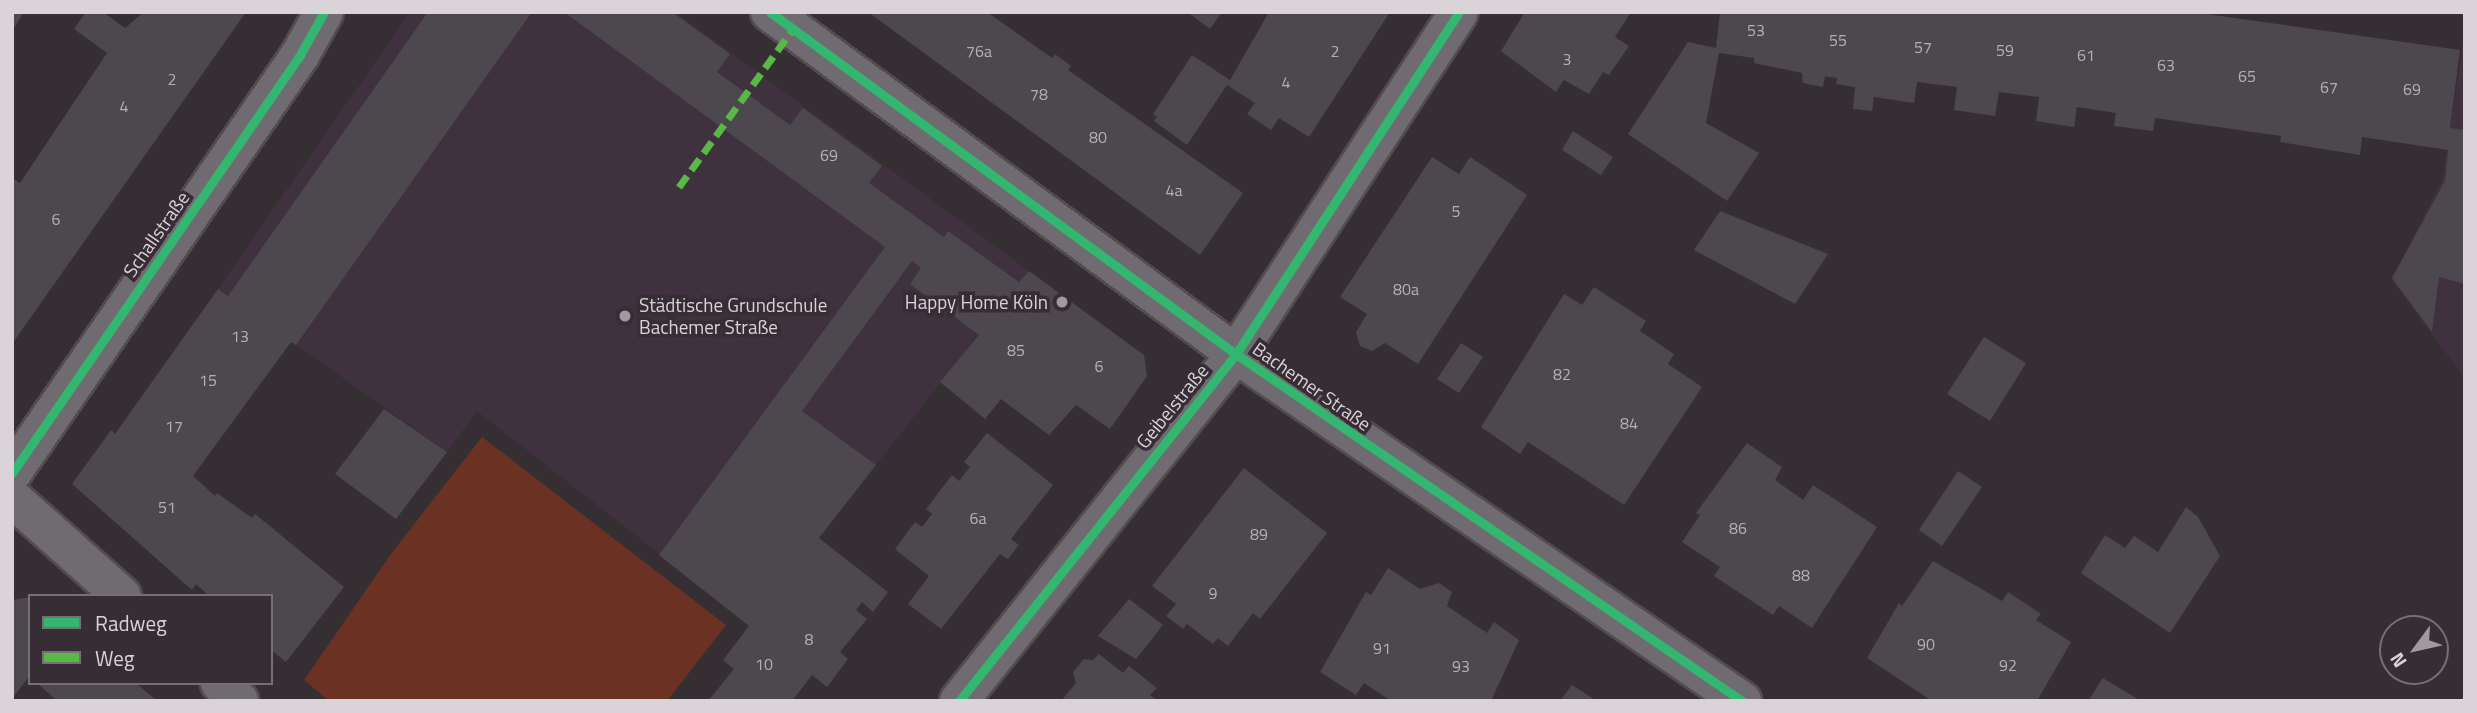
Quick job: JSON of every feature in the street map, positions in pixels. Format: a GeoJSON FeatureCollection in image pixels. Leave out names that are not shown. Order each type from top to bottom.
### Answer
{"type":"FeatureCollection","features":[{"type":"Feature","properties":{"kind":"street","name":"Schallstraße"},"geometry":{"type":"LineString","coordinates":[[12,473],[300,55],[324,12]]}},
{"type":"Feature","properties":{"kind":"street","name":"Bachemer Straße"},"geometry":{"type":"LineString","coordinates":[[770,12],[1236,354],[1742,701]]}},
{"type":"Feature","properties":{"kind":"street","name":"Geibelstraße"},"geometry":{"type":"LineString","coordinates":[[959,701],[1236,354],[1459,12]]}},
{"type":"Feature","properties":{"kind":"street"},"geometry":{"type":"LineString","coordinates":[[12,498],[120,594]]}},
{"type":"Feature","properties":{"kind":"street"},"geometry":{"type":"LineString","coordinates":[[222,685],[239,701]]}},
{"type":"Feature","properties":{"kind":"shaded area","name":"Städtische Grundschule Bachemer Straße"},"geometry":{"type":"Polygon","coordinates":[[[410,12],[675,12],[1029,271],[750,625],[477,411],[447,452],[218,289],[410,12]]]}},
{"type":"Feature","properties":{"kind":"shaded area"},"geometry":{"type":"Polygon","coordinates":[[[2465,30],[2465,379],[2391,279],[2442,181],[2465,30]]]}},
{"type":"Feature","properties":{"kind":"shaded area"},"geometry":{"type":"Polygon","coordinates":[[[482,437],[726,625],[667,701],[329,701],[304,680],[391,554],[482,437]]]}},
{"type":"Feature","properties":{"kind":"building"},"geometry":{"type":"Polygon","coordinates":[[[12,12],[24,12],[12,31],[12,12]]]}},
{"type":"Feature","properties":{"kind":"building"},"geometry":{"type":"Polygon","coordinates":[[[86,12],[103,12],[125,28],[144,12],[246,12],[12,344],[12,178],[20,183],[107,53],[74,29],[86,12]]]}},
{"type":"Feature","properties":{"kind":"building"},"geometry":{"type":"Polygon","coordinates":[[[428,12],[532,12],[296,345],[291,342],[193,476],[215,496],[217,493],[252,518],[255,514],[344,587],[286,662],[273,652],[273,594],[207,594],[196,584],[192,590],[72,484],[111,430],[115,434],[218,289],[228,296],[428,12]]]}},
{"type":"Feature","properties":{"kind":"building"},"geometry":{"type":"Polygon","coordinates":[[[564,12],[672,12],[730,54],[717,72],[790,125],[803,108],[882,166],[869,183],[944,237],[948,231],[1019,282],[1029,271],[1144,355],[1147,376],[1110,429],[1076,405],[1049,435],[1001,399],[985,419],[940,382],[979,335],[910,284],[921,268],[912,261],[802,411],[876,465],[819,538],[888,592],[873,612],[862,602],[856,610],[867,619],[840,652],[848,659],[827,687],[812,675],[792,701],[708,701],[734,669],[723,660],[749,626],[659,555],[885,247],[564,12]]]}},
{"type":"Feature","properties":{"kind":"building"},"geometry":{"type":"Polygon","coordinates":[[[868,12],[987,12],[1052,58],[1055,54],[1071,66],[1068,70],[1243,193],[1200,255],[868,12]]]}},
{"type":"Feature","properties":{"kind":"building"},"geometry":{"type":"Polygon","coordinates":[[[1187,12],[1222,12],[1210,29],[1187,12]]]}},
{"type":"Feature","properties":{"kind":"building"},"geometry":{"type":"Polygon","coordinates":[[[1269,12],[1390,12],[1309,137],[1279,118],[1271,130],[1247,114],[1255,103],[1227,85],[1187,145],[1154,121],[1157,117],[1153,114],[1192,55],[1230,80],[1269,12]]]}},
{"type":"Feature","properties":{"kind":"building"},"geometry":{"type":"Polygon","coordinates":[[[1525,12],[1631,12],[1615,37],[1629,46],[1609,75],[1603,72],[1589,94],[1564,80],[1556,92],[1501,51],[1525,12]]]}},
{"type":"Feature","properties":{"kind":"building"},"geometry":{"type":"Polygon","coordinates":[[[1720,12],[2192,12],[2460,50],[2450,128],[2465,130],[2465,284],[2439,277],[2432,332],[2392,278],[2445,181],[2448,150],[2362,137],[2360,155],[2280,142],[2281,136],[2155,118],[2153,131],[2114,126],[2116,113],[2077,107],[2074,127],[2036,121],[2039,97],[1999,92],[1995,116],[1954,110],[1957,87],[1917,82],[1914,103],[1874,97],[1872,111],[1853,109],[1855,87],[1836,84],[1837,78],[1825,76],[1823,87],[1803,83],[1802,73],[1754,63],[1754,58],[1719,53],[1706,123],[1759,153],[1727,201],[1628,134],[1688,42],[1716,48],[1720,12]]]}},
{"type":"Feature","properties":{"kind":"building"},"geometry":{"type":"Polygon","coordinates":[[[1573,131],[1613,157],[1601,175],[1562,150],[1573,131]]]}},
{"type":"Feature","properties":{"kind":"building"},"geometry":{"type":"Polygon","coordinates":[[[1432,157],[1459,174],[1470,157],[1527,195],[1418,364],[1385,343],[1372,351],[1360,346],[1356,332],[1367,314],[1340,297],[1432,157]]]}},
{"type":"Feature","properties":{"kind":"building"},"geometry":{"type":"Polygon","coordinates":[[[1720,211],[1828,254],[1795,304],[1694,250],[1720,211]]]}},
{"type":"Feature","properties":{"kind":"building"},"geometry":{"type":"Polygon","coordinates":[[[1594,287],[1646,321],[1640,331],[1674,354],[1668,364],[1702,387],[1624,505],[1528,442],[1520,454],[1481,427],[1564,294],[1582,305],[1594,287]]]}},
{"type":"Feature","properties":{"kind":"building"},"geometry":{"type":"Polygon","coordinates":[[[1984,337],[2026,363],[1990,421],[1947,394],[1984,337]]]}},
{"type":"Feature","properties":{"kind":"building"},"geometry":{"type":"Polygon","coordinates":[[[1461,343],[1483,357],[1459,393],[1437,379],[1461,343]]]}},
{"type":"Feature","properties":{"kind":"building"},"geometry":{"type":"Polygon","coordinates":[[[384,409],[447,452],[396,519],[335,474],[384,409]]]}},
{"type":"Feature","properties":{"kind":"building"},"geometry":{"type":"Polygon","coordinates":[[[987,433],[1053,485],[1011,539],[1019,545],[1008,559],[1000,554],[941,629],[908,604],[929,576],[895,549],[915,522],[922,527],[932,514],[926,509],[952,475],[959,481],[970,467],[964,462],[987,433]]]}},
{"type":"Feature","properties":{"kind":"building"},"geometry":{"type":"Polygon","coordinates":[[[1747,443],[1782,467],[1775,480],[1803,500],[1813,485],[1877,527],[1812,628],[1779,606],[1773,615],[1714,576],[1720,567],[1682,542],[1700,515],[1696,513],[1747,443]]]}},
{"type":"Feature","properties":{"kind":"building"},"geometry":{"type":"Polygon","coordinates":[[[1244,468],[1327,533],[1260,619],[1253,613],[1228,646],[1218,638],[1213,644],[1187,624],[1183,629],[1166,616],[1176,604],[1152,586],[1244,468]]]}},
{"type":"Feature","properties":{"kind":"building"},"geometry":{"type":"Polygon","coordinates":[[[1958,471],[1982,487],[1942,546],[1919,530],[1958,471]]]}},
{"type":"Feature","properties":{"kind":"building"},"geometry":{"type":"Polygon","coordinates":[[[2186,507],[2198,517],[2220,556],[2170,633],[2081,573],[2105,535],[2125,548],[2134,536],[2158,552],[2186,507]]]}},
{"type":"Feature","properties":{"kind":"building"},"geometry":{"type":"Polygon","coordinates":[[[1933,561],[2002,601],[2008,592],[2041,614],[2036,620],[2071,642],[2037,701],[1932,701],[1867,658],[1899,603],[1902,606],[1933,561]]]}},
{"type":"Feature","properties":{"kind":"building"},"geometry":{"type":"Polygon","coordinates":[[[1388,568],[1420,589],[1439,583],[1452,592],[1447,606],[1487,633],[1494,622],[1519,640],[1491,701],[1391,701],[1364,683],[1356,695],[1320,672],[1366,592],[1371,595],[1388,568]]]}},
{"type":"Feature","properties":{"kind":"building"},"geometry":{"type":"Polygon","coordinates":[[[28,597],[28,678],[12,699],[12,600],[28,597]]]}},
{"type":"Feature","properties":{"kind":"building"},"geometry":{"type":"Polygon","coordinates":[[[1129,599],[1163,625],[1136,659],[1098,636],[1129,599]]]}},
{"type":"Feature","properties":{"kind":"building"},"geometry":{"type":"Polygon","coordinates":[[[1099,654],[1123,673],[1129,666],[1157,688],[1150,695],[1158,701],[1061,701],[1076,683],[1073,672],[1084,659],[1093,660],[1099,654]]]}},
{"type":"Feature","properties":{"kind":"building"},"geometry":{"type":"Polygon","coordinates":[[[2103,678],[2141,701],[2088,701],[2103,678]]]}},
{"type":"Feature","properties":{"kind":"building"},"geometry":{"type":"Polygon","coordinates":[[[39,685],[138,685],[157,701],[57,701],[39,685]]]}},
{"type":"Feature","properties":{"kind":"building"},"geometry":{"type":"Polygon","coordinates":[[[1572,685],[1597,701],[1560,701],[1572,685]]]}},
{"type":"Feature","properties":{"kind":"marked path"},"geometry":{"type":"LineString","coordinates":[[679,187],[793,29]]}},
{"type":"Feature","properties":{"kind":"cycle path"},"geometry":{"type":"LineString","coordinates":[[12,473],[300,55],[324,12]]}},
{"type":"Feature","properties":{"kind":"cycle path"},"geometry":{"type":"LineString","coordinates":[[770,12],[1236,354],[1742,701]]}},
{"type":"Feature","properties":{"kind":"cycle path"},"geometry":{"type":"LineString","coordinates":[[959,701],[1236,354],[1459,12]]}},
{"type":"Feature","properties":{"kind":"place","name":"Happy Home Köln"},"geometry":{"type":"Point","coordinates":[1062,302]}},
{"type":"Feature","properties":{"kind":"place","name":"Städtische Grundschule Bachemer Straße"},"geometry":{"type":"Point","coordinates":[625,316]}}]}
